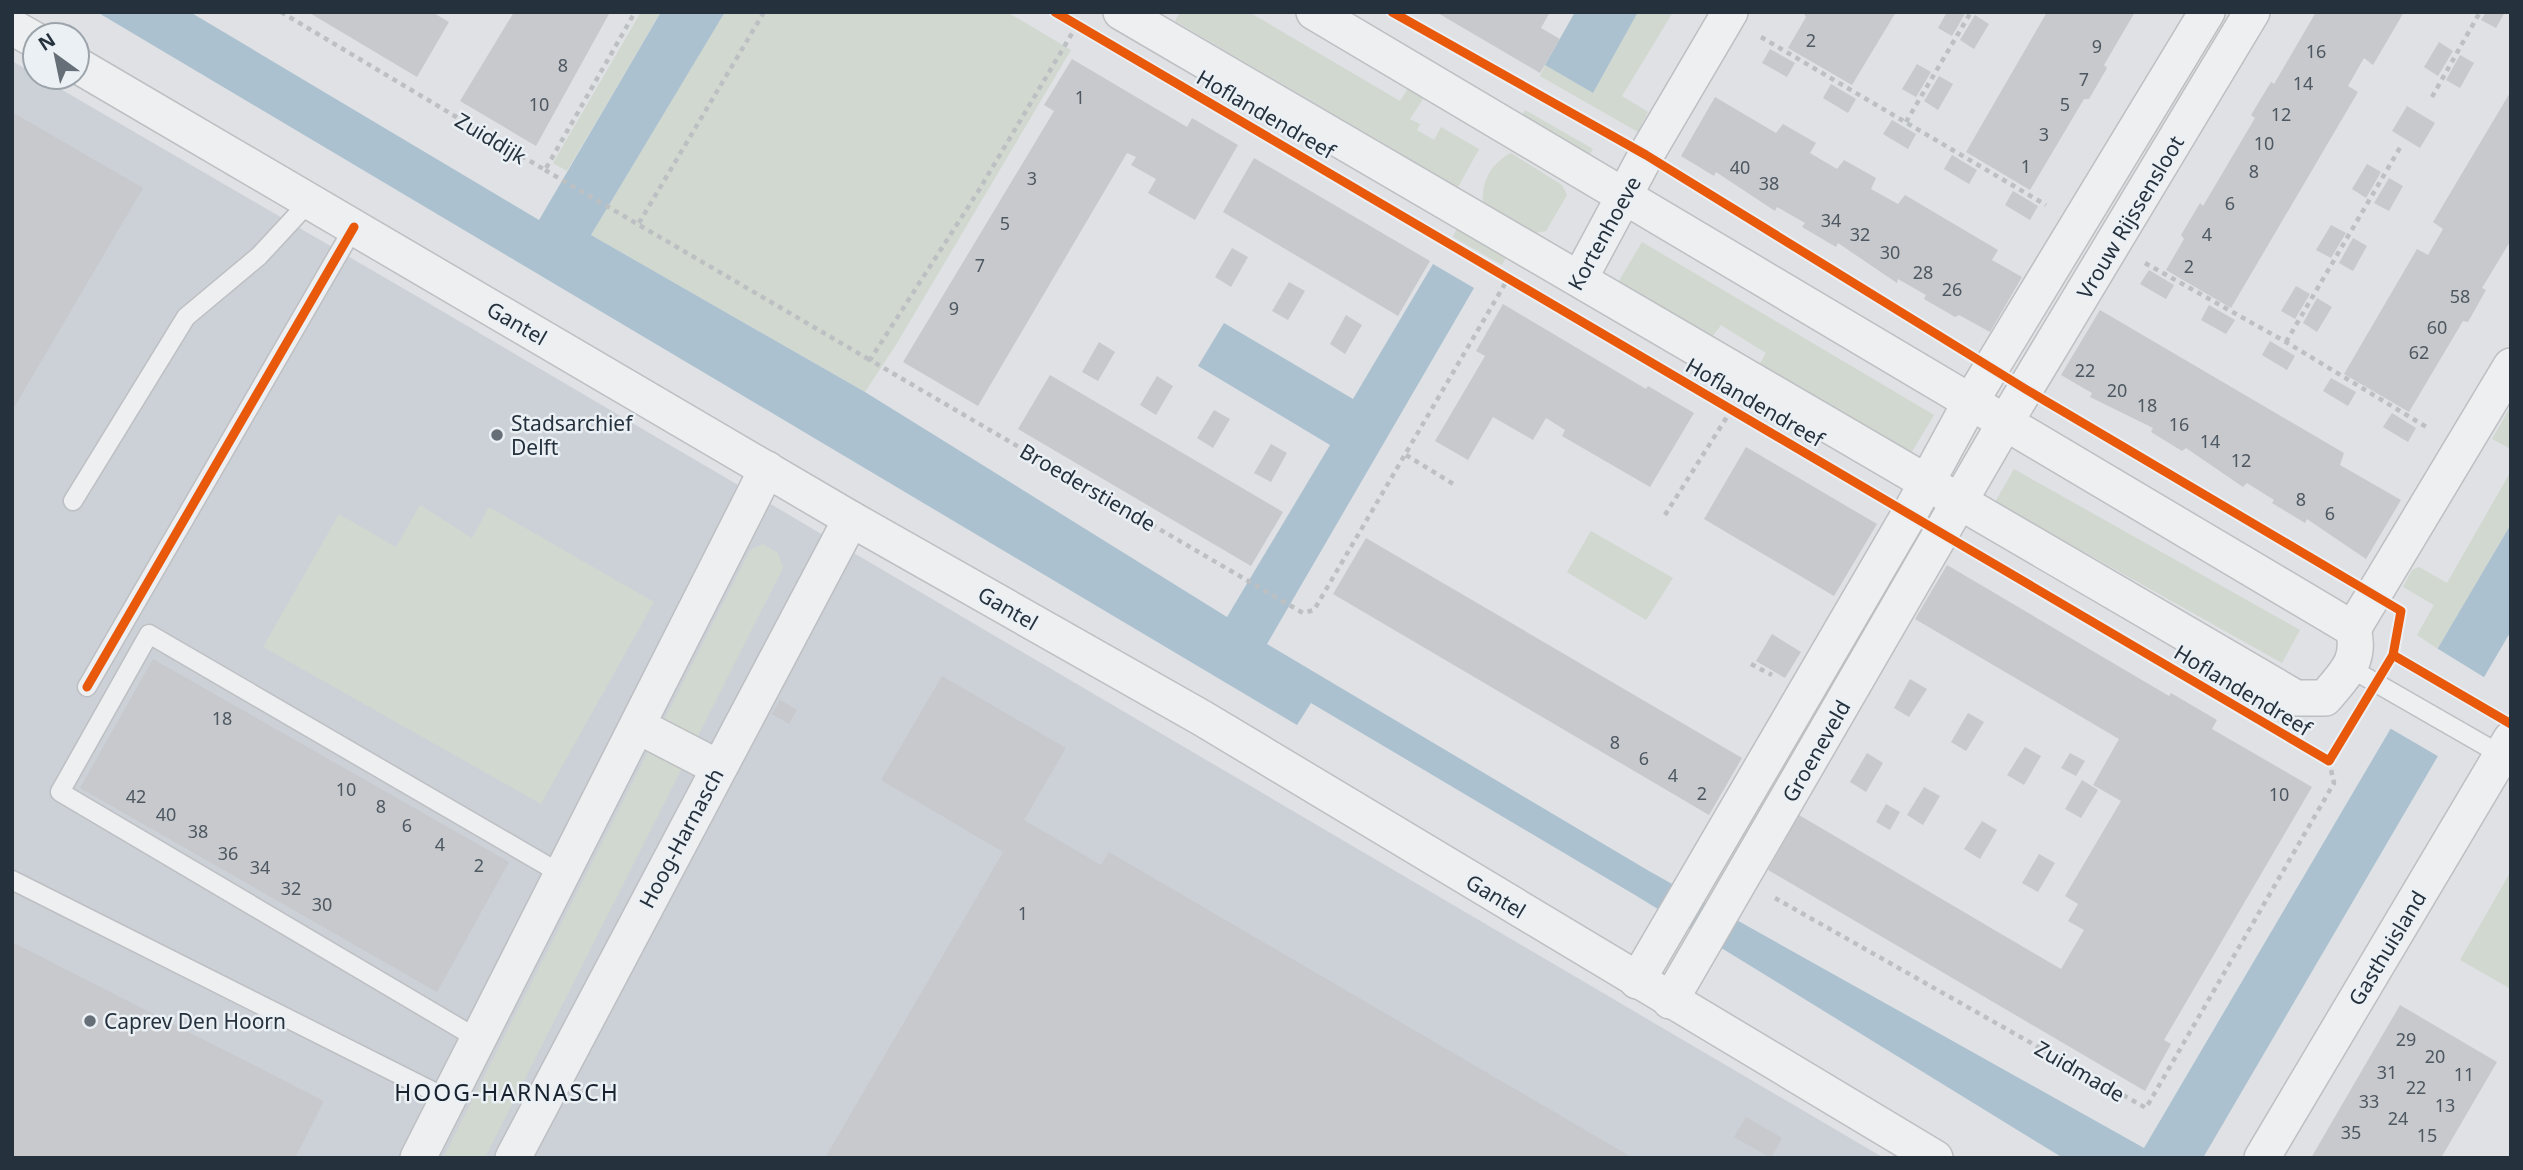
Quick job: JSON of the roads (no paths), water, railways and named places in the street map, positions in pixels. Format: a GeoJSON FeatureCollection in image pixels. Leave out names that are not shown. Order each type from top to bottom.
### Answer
{"type":"FeatureCollection","features":[{"type":"Feature","properties":{"kind":"street"},"geometry":{"type":"LineString","coordinates":[[1314,12],[2353,629],[2358,645],[2350,668]]}},
{"type":"Feature","properties":{"kind":"street","name":"Vrouw Rijssensloot"},"geometry":{"type":"LineString","coordinates":[[1971,401],[2207,12]]}},
{"type":"Feature","properties":{"kind":"street","name":"Vrouw Rijssensloot"},"geometry":{"type":"LineString","coordinates":[[2006,421],[2252,12]]}},
{"type":"Feature","properties":{"kind":"street","name":"Hoflandendreef"},"geometry":{"type":"LineString","coordinates":[[1132,15],[2296,698],[2325,698],[2350,668]]}},
{"type":"Feature","properties":{"kind":"street","name":"Kortenhoeve"},"geometry":{"type":"LineString","coordinates":[[1580,278],[1728,15]]}},
{"type":"Feature","properties":{"kind":"street","name":"Gantel"},"geometry":{"type":"LineString","coordinates":[[91,73],[851,519],[1678,987],[1935,1158]]}},
{"type":"Feature","properties":{"kind":"street"},"geometry":{"type":"LineString","coordinates":[[2353,629],[2511,366]]}},
{"type":"Feature","properties":{"kind":"street"},"geometry":{"type":"LineString","coordinates":[[1926,481],[1971,401]]}},
{"type":"Feature","properties":{"kind":"street"},"geometry":{"type":"LineString","coordinates":[[1959,500],[2006,421]]}},
{"type":"Feature","properties":{"kind":"street"},"geometry":{"type":"LineString","coordinates":[[418,1158],[767,469]]}},
{"type":"Feature","properties":{"kind":"street","name":"Groeneveld"},"geometry":{"type":"LineString","coordinates":[[1644,968],[1926,481]]}},
{"type":"Feature","properties":{"kind":"street","name":"Groeneveld"},"geometry":{"type":"LineString","coordinates":[[1678,987],[1959,500]]}},
{"type":"Feature","properties":{"kind":"street","name":"Hoog-Harnasch"},"geometry":{"type":"LineString","coordinates":[[513,1158],[851,519]]}},
{"type":"Feature","properties":{"kind":"street"},"geometry":{"type":"LineString","coordinates":[[638,726],[719,768]]}},
{"type":"Feature","properties":{"kind":"street","name":"Gasthuisland"},"geometry":{"type":"LineString","coordinates":[[2262,1158],[2507,751]]}},
{"type":"Feature","properties":{"kind":"lane"},"geometry":{"type":"LineString","coordinates":[[74,500],[186,317],[259,256],[310,201]]}},
{"type":"Feature","properties":{"kind":"lane"},"geometry":{"type":"LineString","coordinates":[[87,687],[354,228]]}},
{"type":"Feature","properties":{"kind":"lane"},"geometry":{"type":"LineString","coordinates":[[478,1039],[60,792],[149,634],[563,875]]}},
{"type":"Feature","properties":{"kind":"lane"},"geometry":{"type":"LineString","coordinates":[[2350,668],[2460,733],[2507,751]]}},
{"type":"Feature","properties":{"kind":"lane"},"geometry":{"type":"LineString","coordinates":[[12,880],[448,1099]]}},
{"type":"Feature","properties":{"kind":"water"},"geometry":{"type":"Polygon","coordinates":[[[97,12],[190,12],[539,220],[661,12],[725,12],[591,235],[865,392],[1227,617],[1330,445],[1198,366],[1224,323],[1353,399],[1433,264],[1474,288],[1267,644],[1649,871],[2144,1148],[2511,524],[2511,631],[2203,1158],[2063,1158],[1635,895],[1311,703],[1297,725],[97,12]]]}},
{"type":"Feature","properties":{"kind":"water"},"geometry":{"type":"Polygon","coordinates":[[[1575,12],[1638,12],[1593,93],[1545,65],[1575,12]]]}},
{"type":"Feature","properties":{"kind":"place","name":"Stadsarchief Delft"},"geometry":{"type":"Point","coordinates":[497,435]}},
{"type":"Feature","properties":{"kind":"place","name":"Caprev Den Hoorn"},"geometry":{"type":"Point","coordinates":[90,1021]}},
{"type":"Feature","properties":{"kind":"district","name":"HOOG-HARNASCH"},"geometry":{"type":"Point","coordinates":[507,1092]}}]}
